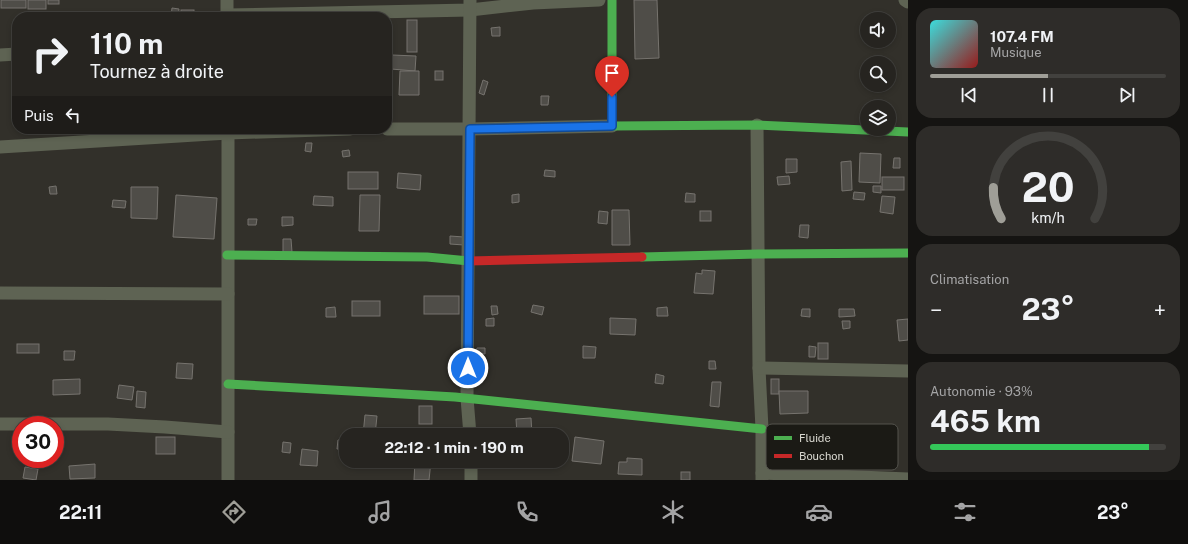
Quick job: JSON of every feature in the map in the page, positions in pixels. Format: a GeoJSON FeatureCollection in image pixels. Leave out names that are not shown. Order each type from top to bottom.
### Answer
{"type":"FeatureCollection","features":[{"type":"Feature","properties":{"kind":"street"},"geometry":{"type":"LineString","coordinates":[[227,12],[228,0]]}},
{"type":"Feature","properties":{"kind":"street"},"geometry":{"type":"LineString","coordinates":[[315,12],[599,0]]}},
{"type":"Feature","properties":{"kind":"street"},"geometry":{"type":"LineString","coordinates":[[612,0],[612,126]]}},
{"type":"Feature","properties":{"kind":"street"},"geometry":{"type":"LineString","coordinates":[[469,428],[467,398],[470,5]]}},
{"type":"Feature","properties":{"kind":"street"},"geometry":{"type":"LineString","coordinates":[[0,55],[12,54]]}},
{"type":"Feature","properties":{"kind":"street"},"geometry":{"type":"LineString","coordinates":[[757,126],[759,368],[762,429],[762,476],[908,479]]}},
{"type":"Feature","properties":{"kind":"street"},"geometry":{"type":"LineString","coordinates":[[392,129],[757,126],[908,132]]}},
{"type":"Feature","properties":{"kind":"street"},"geometry":{"type":"LineString","coordinates":[[0,147],[185,134]]}},
{"type":"Feature","properties":{"kind":"street"},"geometry":{"type":"LineString","coordinates":[[228,134],[228,480]]}},
{"type":"Feature","properties":{"kind":"street"},"geometry":{"type":"LineString","coordinates":[[228,255],[427,257],[468,261],[758,254],[908,253]]}},
{"type":"Feature","properties":{"kind":"street"},"geometry":{"type":"LineString","coordinates":[[0,293],[228,294]]}},
{"type":"Feature","properties":{"kind":"street"},"geometry":{"type":"LineString","coordinates":[[759,368],[908,371]]}},
{"type":"Feature","properties":{"kind":"street"},"geometry":{"type":"LineString","coordinates":[[228,384],[467,398],[762,429]]}},
{"type":"Feature","properties":{"kind":"street"},"geometry":{"type":"LineString","coordinates":[[0,424],[115,425],[228,432]]}},
{"type":"Feature","properties":{"kind":"street"},"geometry":{"type":"LineString","coordinates":[[471,468],[471,480]]}},
{"type":"Feature","properties":{"kind":"building"},"geometry":{"type":"Polygon","coordinates":[[[1,0],[26,0],[26,8],[1,8],[1,0]]]}},
{"type":"Feature","properties":{"kind":"building"},"geometry":{"type":"Polygon","coordinates":[[[28,0],[46,0],[46,9],[28,9],[28,0]]]}},
{"type":"Feature","properties":{"kind":"building"},"geometry":{"type":"Polygon","coordinates":[[[48,0],[59,0],[59,4],[48,4],[48,0]]]}},
{"type":"Feature","properties":{"kind":"building"},"geometry":{"type":"Polygon","coordinates":[[[634,0],[657,0],[659,58],[635,59],[634,0]]]}},
{"type":"Feature","properties":{"kind":"building"},"geometry":{"type":"Polygon","coordinates":[[[172,8],[179,9],[179,12],[172,12],[172,8]]]}},
{"type":"Feature","properties":{"kind":"building"},"geometry":{"type":"Polygon","coordinates":[[[181,10],[194,10],[194,12],[181,12],[181,10]]]}},
{"type":"Feature","properties":{"kind":"building"},"geometry":{"type":"Polygon","coordinates":[[[407,20],[417,20],[417,52],[407,52],[407,20]]]}},
{"type":"Feature","properties":{"kind":"building"},"geometry":{"type":"Polygon","coordinates":[[[500,27],[500,36],[492,36],[491,28],[500,27]]]}},
{"type":"Feature","properties":{"kind":"building"},"geometry":{"type":"Polygon","coordinates":[[[392,55],[416,56],[415,71],[392,69],[392,55]]]}},
{"type":"Feature","properties":{"kind":"building"},"geometry":{"type":"Polygon","coordinates":[[[400,71],[419,71],[419,95],[399,95],[400,71]]]}},
{"type":"Feature","properties":{"kind":"building"},"geometry":{"type":"Polygon","coordinates":[[[435,71],[443,71],[443,80],[435,80],[435,71]]]}},
{"type":"Feature","properties":{"kind":"building"},"geometry":{"type":"Polygon","coordinates":[[[483,80],[488,82],[484,95],[479,93],[483,80]]]}},
{"type":"Feature","properties":{"kind":"building"},"geometry":{"type":"Polygon","coordinates":[[[541,96],[549,96],[548,105],[541,105],[541,96]]]}},
{"type":"Feature","properties":{"kind":"building"},"geometry":{"type":"Polygon","coordinates":[[[125,134],[170,134],[170,135],[125,134]]]}},
{"type":"Feature","properties":{"kind":"building"},"geometry":{"type":"Polygon","coordinates":[[[306,143],[312,143],[311,152],[305,151],[306,143]]]}},
{"type":"Feature","properties":{"kind":"building"},"geometry":{"type":"Polygon","coordinates":[[[349,150],[350,156],[343,157],[342,151],[349,150]]]}},
{"type":"Feature","properties":{"kind":"building"},"geometry":{"type":"Polygon","coordinates":[[[860,153],[881,154],[880,183],[859,182],[860,153]]]}},
{"type":"Feature","properties":{"kind":"building"},"geometry":{"type":"Polygon","coordinates":[[[894,158],[900,158],[900,168],[893,168],[894,158]]]}},
{"type":"Feature","properties":{"kind":"building"},"geometry":{"type":"Polygon","coordinates":[[[786,159],[797,159],[797,172],[786,173],[786,159]]]}},
{"type":"Feature","properties":{"kind":"building"},"geometry":{"type":"Polygon","coordinates":[[[851,161],[852,190],[842,191],[841,162],[851,161]]]}},
{"type":"Feature","properties":{"kind":"building"},"geometry":{"type":"Polygon","coordinates":[[[545,170],[555,171],[555,177],[544,176],[545,170]]]}},
{"type":"Feature","properties":{"kind":"building"},"geometry":{"type":"Polygon","coordinates":[[[348,172],[378,172],[378,189],[348,189],[348,172]]]}},
{"type":"Feature","properties":{"kind":"building"},"geometry":{"type":"Polygon","coordinates":[[[398,173],[421,175],[420,190],[397,188],[398,173]]]}},
{"type":"Feature","properties":{"kind":"building"},"geometry":{"type":"Polygon","coordinates":[[[789,176],[790,184],[778,185],[777,177],[789,176]]]}},
{"type":"Feature","properties":{"kind":"building"},"geometry":{"type":"Polygon","coordinates":[[[882,177],[904,177],[904,190],[882,190],[882,177]]]}},
{"type":"Feature","properties":{"kind":"building"},"geometry":{"type":"Polygon","coordinates":[[[56,186],[57,194],[50,194],[49,187],[56,186]]]}},
{"type":"Feature","properties":{"kind":"building"},"geometry":{"type":"Polygon","coordinates":[[[873,186],[881,186],[881,193],[873,192],[873,186]]]}},
{"type":"Feature","properties":{"kind":"building"},"geometry":{"type":"Polygon","coordinates":[[[131,187],[158,187],[157,219],[131,218],[131,187]]]}},
{"type":"Feature","properties":{"kind":"building"},"geometry":{"type":"Polygon","coordinates":[[[854,192],[865,193],[864,200],[853,199],[854,192]]]}},
{"type":"Feature","properties":{"kind":"building"},"geometry":{"type":"Polygon","coordinates":[[[686,193],[695,194],[695,202],[685,202],[686,193]]]}},
{"type":"Feature","properties":{"kind":"building"},"geometry":{"type":"Polygon","coordinates":[[[519,194],[519,202],[512,203],[512,195],[519,194]]]}},
{"type":"Feature","properties":{"kind":"building"},"geometry":{"type":"Polygon","coordinates":[[[176,195],[217,198],[214,239],[173,237],[176,195]]]}},
{"type":"Feature","properties":{"kind":"building"},"geometry":{"type":"Polygon","coordinates":[[[360,195],[380,195],[379,231],[359,231],[360,195]]]}},
{"type":"Feature","properties":{"kind":"building"},"geometry":{"type":"Polygon","coordinates":[[[314,196],[333,197],[333,206],[313,205],[314,196]]]}},
{"type":"Feature","properties":{"kind":"building"},"geometry":{"type":"Polygon","coordinates":[[[882,196],[895,197],[893,214],[880,212],[882,196]]]}},
{"type":"Feature","properties":{"kind":"building"},"geometry":{"type":"Polygon","coordinates":[[[113,200],[126,201],[125,208],[112,207],[113,200]]]}},
{"type":"Feature","properties":{"kind":"building"},"geometry":{"type":"Polygon","coordinates":[[[612,210],[629,210],[630,245],[612,245],[612,210]]]}},
{"type":"Feature","properties":{"kind":"building"},"geometry":{"type":"Polygon","coordinates":[[[599,211],[608,212],[607,224],[598,223],[599,211]]]}},
{"type":"Feature","properties":{"kind":"building"},"geometry":{"type":"Polygon","coordinates":[[[700,211],[711,211],[711,221],[700,221],[700,211]]]}},
{"type":"Feature","properties":{"kind":"building"},"geometry":{"type":"Polygon","coordinates":[[[282,217],[293,217],[293,225],[282,226],[282,217]]]}},
{"type":"Feature","properties":{"kind":"building"},"geometry":{"type":"Polygon","coordinates":[[[248,219],[257,219],[256,225],[248,225],[248,219]]]}},
{"type":"Feature","properties":{"kind":"building"},"geometry":{"type":"Polygon","coordinates":[[[800,225],[809,225],[808,238],[799,237],[800,225]]]}},
{"type":"Feature","properties":{"kind":"building"},"geometry":{"type":"Polygon","coordinates":[[[450,236],[464,237],[464,245],[450,244],[450,236]]]}},
{"type":"Feature","properties":{"kind":"building"},"geometry":{"type":"Polygon","coordinates":[[[283,239],[291,239],[292,252],[283,252],[283,239]]]}},
{"type":"Feature","properties":{"kind":"building"},"geometry":{"type":"Polygon","coordinates":[[[702,270],[715,271],[713,294],[694,293],[696,273],[702,274],[702,270]]]}},
{"type":"Feature","properties":{"kind":"building"},"geometry":{"type":"Polygon","coordinates":[[[424,296],[459,296],[459,314],[424,314],[424,296]]]}},
{"type":"Feature","properties":{"kind":"building"},"geometry":{"type":"Polygon","coordinates":[[[352,301],[380,301],[380,316],[352,316],[352,301]]]}},
{"type":"Feature","properties":{"kind":"building"},"geometry":{"type":"Polygon","coordinates":[[[533,305],[544,307],[542,315],[531,312],[533,305]]]}},
{"type":"Feature","properties":{"kind":"building"},"geometry":{"type":"Polygon","coordinates":[[[491,306],[497,306],[498,314],[492,315],[491,306]]]}},
{"type":"Feature","properties":{"kind":"building"},"geometry":{"type":"Polygon","coordinates":[[[335,307],[336,317],[326,317],[326,308],[335,307]]]}},
{"type":"Feature","properties":{"kind":"building"},"geometry":{"type":"Polygon","coordinates":[[[667,307],[668,316],[657,316],[657,308],[667,307]]]}},
{"type":"Feature","properties":{"kind":"building"},"geometry":{"type":"Polygon","coordinates":[[[802,309],[810,309],[810,317],[801,316],[802,309]]]}},
{"type":"Feature","properties":{"kind":"building"},"geometry":{"type":"Polygon","coordinates":[[[839,309],[854,309],[855,316],[839,317],[839,309]]]}},
{"type":"Feature","properties":{"kind":"building"},"geometry":{"type":"Polygon","coordinates":[[[494,318],[494,326],[486,326],[486,319],[494,318]]]}},
{"type":"Feature","properties":{"kind":"building"},"geometry":{"type":"Polygon","coordinates":[[[610,318],[636,319],[635,335],[610,334],[610,318]]]}},
{"type":"Feature","properties":{"kind":"building"},"geometry":{"type":"Polygon","coordinates":[[[908,319],[908,340],[899,341],[897,320],[908,319]]]}},
{"type":"Feature","properties":{"kind":"building"},"geometry":{"type":"Polygon","coordinates":[[[842,321],[850,321],[850,328],[843,329],[842,321]]]}},
{"type":"Feature","properties":{"kind":"building"},"geometry":{"type":"Polygon","coordinates":[[[818,343],[828,343],[828,359],[818,359],[818,343]]]}},
{"type":"Feature","properties":{"kind":"building"},"geometry":{"type":"Polygon","coordinates":[[[17,344],[39,344],[39,353],[17,353],[17,344]]]}},
{"type":"Feature","properties":{"kind":"building"},"geometry":{"type":"Polygon","coordinates":[[[583,346],[596,347],[595,358],[583,358],[583,346]]]}},
{"type":"Feature","properties":{"kind":"building"},"geometry":{"type":"Polygon","coordinates":[[[809,346],[816,347],[815,357],[809,357],[809,346]]]}},
{"type":"Feature","properties":{"kind":"building"},"geometry":{"type":"Polygon","coordinates":[[[477,348],[485,348],[485,354],[476,353],[477,348]]]}},
{"type":"Feature","properties":{"kind":"building"},"geometry":{"type":"Polygon","coordinates":[[[64,351],[75,351],[74,360],[64,360],[64,351]]]}},
{"type":"Feature","properties":{"kind":"building"},"geometry":{"type":"Polygon","coordinates":[[[709,361],[715,361],[716,369],[709,369],[709,361]]]}},
{"type":"Feature","properties":{"kind":"building"},"geometry":{"type":"Polygon","coordinates":[[[177,363],[193,364],[192,379],[176,378],[177,363]]]}},
{"type":"Feature","properties":{"kind":"building"},"geometry":{"type":"Polygon","coordinates":[[[656,374],[664,376],[663,384],[655,383],[656,374]]]}},
{"type":"Feature","properties":{"kind":"building"},"geometry":{"type":"Polygon","coordinates":[[[80,379],[80,394],[53,395],[53,380],[80,379]]]}},
{"type":"Feature","properties":{"kind":"building"},"geometry":{"type":"Polygon","coordinates":[[[771,379],[779,379],[779,394],[771,394],[771,379]]]}},
{"type":"Feature","properties":{"kind":"building"},"geometry":{"type":"Polygon","coordinates":[[[712,382],[721,382],[719,407],[710,406],[712,382]]]}},
{"type":"Feature","properties":{"kind":"building"},"geometry":{"type":"Polygon","coordinates":[[[119,385],[134,387],[132,400],[117,398],[119,385]]]}},
{"type":"Feature","properties":{"kind":"building"},"geometry":{"type":"Polygon","coordinates":[[[137,391],[146,392],[145,408],[136,407],[137,391]]]}},
{"type":"Feature","properties":{"kind":"building"},"geometry":{"type":"Polygon","coordinates":[[[779,391],[808,391],[808,413],[780,414],[779,391]]]}},
{"type":"Feature","properties":{"kind":"building"},"geometry":{"type":"Polygon","coordinates":[[[419,406],[432,406],[432,424],[419,424],[419,406]]]}},
{"type":"Feature","properties":{"kind":"building"},"geometry":{"type":"Polygon","coordinates":[[[365,415],[377,416],[376,428],[364,428],[365,415]]]}},
{"type":"Feature","properties":{"kind":"building"},"geometry":{"type":"Polygon","coordinates":[[[531,418],[532,428],[517,428],[516,419],[531,418]]]}},
{"type":"Feature","properties":{"kind":"building"},"geometry":{"type":"Polygon","coordinates":[[[156,437],[175,437],[175,454],[156,454],[156,437]]]}},
{"type":"Feature","properties":{"kind":"building"},"geometry":{"type":"Polygon","coordinates":[[[575,437],[604,441],[601,464],[572,461],[575,437]]]}},
{"type":"Feature","properties":{"kind":"building"},"geometry":{"type":"Polygon","coordinates":[[[338,440],[339,440],[339,449],[337,449],[338,440]]]}},
{"type":"Feature","properties":{"kind":"building"},"geometry":{"type":"Polygon","coordinates":[[[283,442],[291,443],[290,453],[282,452],[283,442]]]}},
{"type":"Feature","properties":{"kind":"building"},"geometry":{"type":"Polygon","coordinates":[[[302,449],[318,451],[317,466],[300,465],[302,449]]]}},
{"type":"Feature","properties":{"kind":"building"},"geometry":{"type":"Polygon","coordinates":[[[627,458],[642,459],[642,475],[618,474],[619,462],[627,462],[627,458]]]}},
{"type":"Feature","properties":{"kind":"building"},"geometry":{"type":"Polygon","coordinates":[[[95,464],[95,478],[70,479],[69,466],[95,464]]]}},
{"type":"Feature","properties":{"kind":"building"},"geometry":{"type":"Polygon","coordinates":[[[25,468],[38,469],[36,480],[23,478],[25,468]]]}},
{"type":"Feature","properties":{"kind":"building"},"geometry":{"type":"Polygon","coordinates":[[[415,468],[430,468],[429,480],[414,480],[415,468]]]}},
{"type":"Feature","properties":{"kind":"building"},"geometry":{"type":"Polygon","coordinates":[[[681,472],[690,472],[690,480],[681,480],[681,472]]]}},
{"type":"Feature","properties":{"kind":"traffic: fast"},"geometry":{"type":"LineString","coordinates":[[612,0],[612,126],[757,125],[908,132]]}},
{"type":"Feature","properties":{"kind":"traffic: fast"},"geometry":{"type":"LineString","coordinates":[[642,257],[758,254],[908,253]]}},
{"type":"Feature","properties":{"kind":"traffic: fast"},"geometry":{"type":"LineString","coordinates":[[227,255],[427,257],[469,261]]}},
{"type":"Feature","properties":{"kind":"traffic: fast"},"geometry":{"type":"LineString","coordinates":[[228,384],[455,397],[762,429]]}},
{"type":"Feature","properties":{"kind":"traffic: jam"},"geometry":{"type":"LineString","coordinates":[[469,261],[642,257]]}},
{"type":"Feature","properties":{"kind":"route"},"geometry":{"type":"LineString","coordinates":[[468,368],[470,129],[612,126],[612,97]]}}]}
